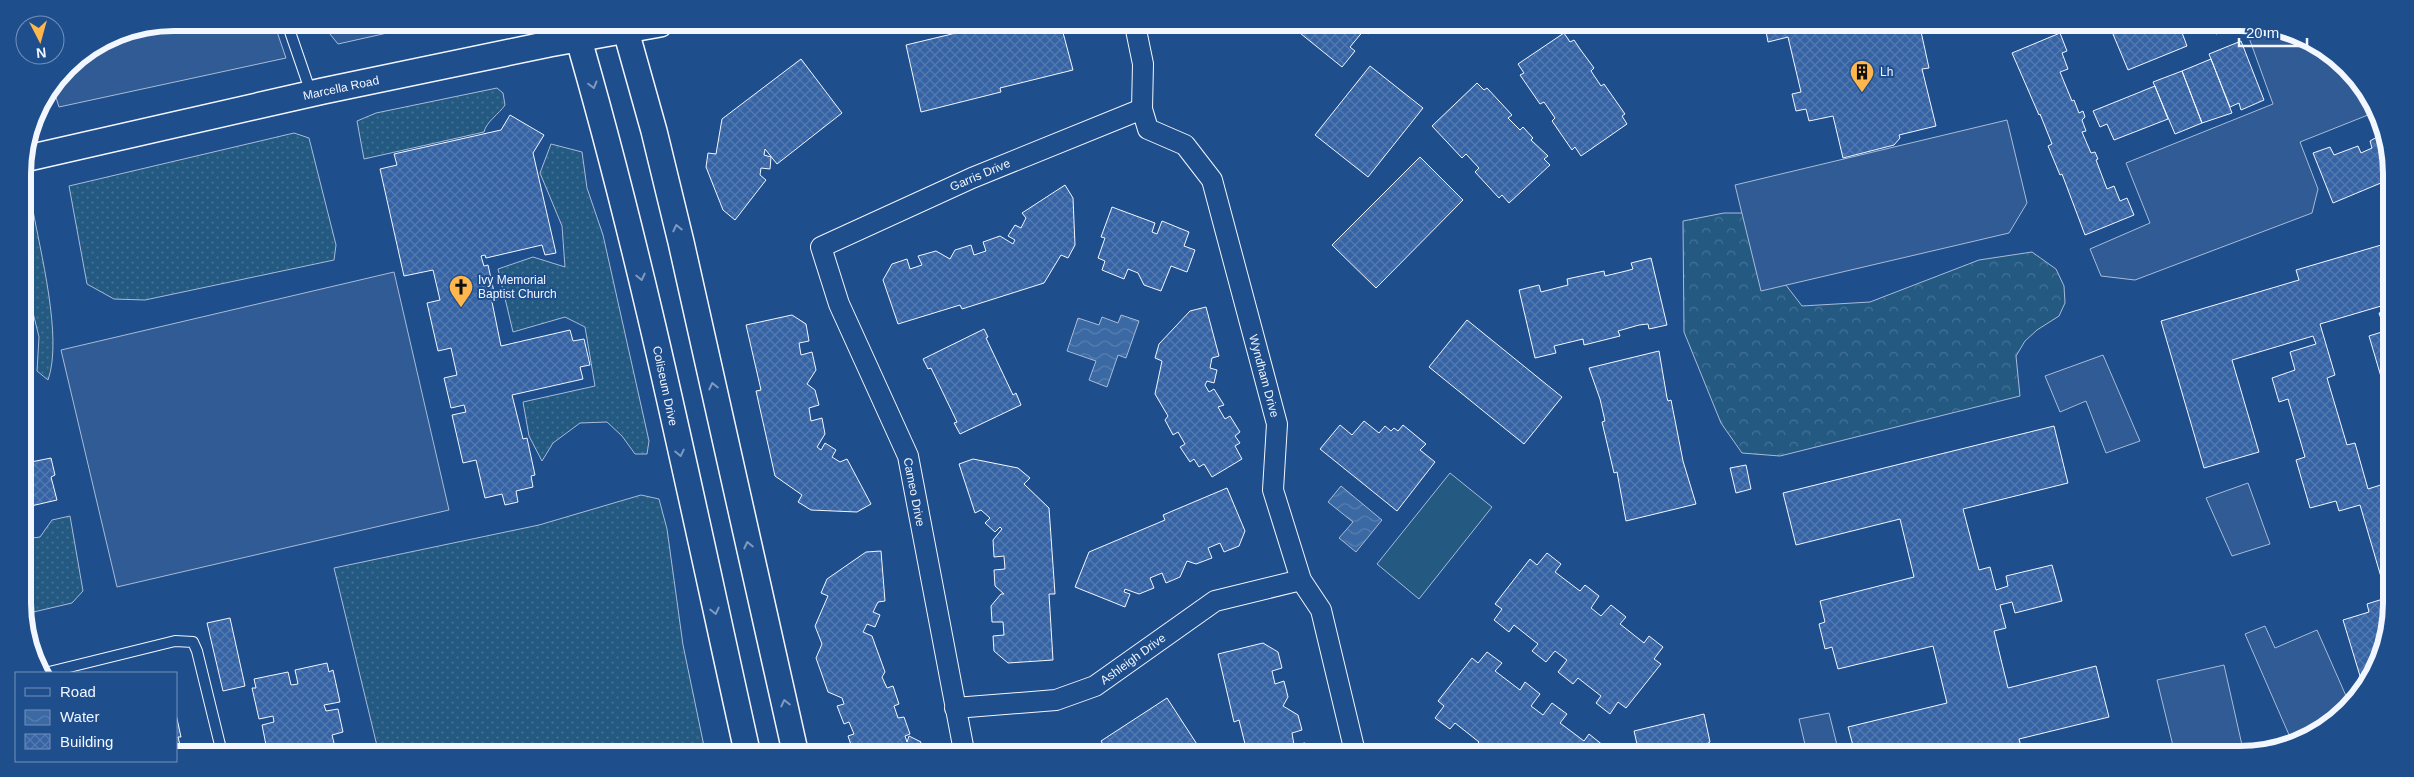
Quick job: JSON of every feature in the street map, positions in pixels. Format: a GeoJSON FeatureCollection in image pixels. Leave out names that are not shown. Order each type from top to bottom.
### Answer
{"type":"FeatureCollection","features":[{"type":"Feature","properties":{"kind":"street","name":"Marcella Road"},"geometry":{"type":"LineString","coordinates":[[32,156],[311,94],[576,31]]}},
{"type":"Feature","properties":{"kind":"street","name":"Coliseum Drive"},"geometry":{"type":"LineString","coordinates":[[576,31],[618,182],[646,298],[746,746]]}},
{"type":"Feature","properties":{"kind":"street"},"geometry":{"type":"LineString","coordinates":[[626,31],[654,131],[795,746]]}},
{"type":"Feature","properties":{"kind":"street","name":"Wyndham Drive"},"geometry":{"type":"LineString","coordinates":[[1136,31],[1143,64],[1142,109],[1148,129],[1185,145],[1212,180],[1277,424],[1273,490],[1301,580],[1321,610],[1353,745]]}},
{"type":"Feature","properties":{"kind":"street","name":"Garris Drive"},"geometry":{"type":"LineString","coordinates":[[821,247],[972,178],[1142,109]]}},
{"type":"Feature","properties":{"kind":"street","name":"Cameo Drive"},"geometry":{"type":"LineString","coordinates":[[821,247],[839,304],[908,456],[963,746]]}},
{"type":"Feature","properties":{"kind":"street","name":"Ashleigh Drive"},"geometry":{"type":"LineString","coordinates":[[955,708],[1056,700],[1095,686],[1215,601],[1301,580]]}},
{"type":"Feature","properties":{"kind":"lane"},"geometry":{"type":"LineString","coordinates":[[290,31],[311,94]]}},
{"type":"Feature","properties":{"kind":"lane"},"geometry":{"type":"LineString","coordinates":[[50,672],[175,641],[193,642],[197,650],[220,746]]}},
{"type":"Feature","properties":{"kind":"green space"},"geometry":{"type":"Polygon","coordinates":[[[497,88],[503,93],[505,105],[487,125],[484,132],[364,159],[357,121],[376,113],[497,88]]]}},
{"type":"Feature","properties":{"kind":"green space"},"geometry":{"type":"Polygon","coordinates":[[[294,133],[309,138],[336,245],[334,260],[145,300],[114,299],[87,284],[69,186],[294,133]]]}},
{"type":"Feature","properties":{"kind":"green space"},"geometry":{"type":"Polygon","coordinates":[[[551,144],[582,152],[587,188],[603,235],[649,441],[647,454],[635,454],[622,436],[607,422],[580,423],[553,443],[542,461],[529,436],[523,402],[595,386],[585,327],[565,317],[513,332],[498,269],[533,257],[565,267],[562,226],[540,173],[551,144]]]}},
{"type":"Feature","properties":{"kind":"green space"},"geometry":{"type":"Polygon","coordinates":[[[32,205],[52,318],[52,362],[48,380],[37,371],[39,337],[32,307],[32,205]]]}},
{"type":"Feature","properties":{"kind":"green space"},"geometry":{"type":"Polygon","coordinates":[[[1724,213],[1756,213],[1779,276],[1802,306],[1870,302],[1979,260],[2032,252],[2056,269],[2064,286],[2065,303],[2059,316],[2037,330],[2025,341],[2016,356],[2020,396],[1780,456],[1742,453],[1721,423],[1684,332],[1683,221],[1724,213]]]}},
{"type":"Feature","properties":{"kind":"green space"},"geometry":{"type":"Polygon","coordinates":[[[1450,473],[1492,507],[1419,599],[1377,564],[1450,473]]]}},
{"type":"Feature","properties":{"kind":"green space"},"geometry":{"type":"Polygon","coordinates":[[[641,495],[659,499],[667,529],[683,645],[704,746],[377,746],[334,568],[539,525],[641,495]]]}},
{"type":"Feature","properties":{"kind":"green space"},"geometry":{"type":"Polygon","coordinates":[[[70,516],[83,591],[72,603],[31,612],[31,538],[40,537],[52,520],[70,516]]]}},
{"type":"Feature","properties":{"kind":"shaded area"},"geometry":{"type":"Polygon","coordinates":[[[277,31],[286,58],[59,107],[55,95],[80,67],[95,55],[128,39],[155,32],[277,31]]]}},
{"type":"Feature","properties":{"kind":"shaded area"},"geometry":{"type":"Polygon","coordinates":[[[327,31],[396,31],[338,44],[327,31]]]}},
{"type":"Feature","properties":{"kind":"shaded area"},"geometry":{"type":"Polygon","coordinates":[[[2256,32],[2277,36],[2311,50],[2327,61],[2347,80],[2359,95],[2369,114],[2300,142],[2318,189],[2312,213],[2135,280],[2101,276],[2090,249],[2150,223],[2126,163],[2273,104],[2248,35],[2256,32]]]}},
{"type":"Feature","properties":{"kind":"shaded area"},"geometry":{"type":"Polygon","coordinates":[[[2007,120],[2027,203],[2009,233],[1761,291],[1735,185],[2007,120]]]}},
{"type":"Feature","properties":{"kind":"shaded area"},"geometry":{"type":"Polygon","coordinates":[[[394,272],[449,510],[117,587],[61,350],[394,272]]]}},
{"type":"Feature","properties":{"kind":"shaded area"},"geometry":{"type":"Polygon","coordinates":[[[2103,355],[2140,441],[2106,453],[2086,401],[2060,412],[2045,376],[2103,355]]]}},
{"type":"Feature","properties":{"kind":"shaded area"},"geometry":{"type":"Polygon","coordinates":[[[2248,483],[2270,544],[2232,556],[2206,498],[2248,483]]]}},
{"type":"Feature","properties":{"kind":"shaded area"},"geometry":{"type":"Polygon","coordinates":[[[2265,626],[2275,648],[2317,630],[2347,697],[2327,716],[2311,727],[2290,737],[2245,634],[2265,626]]]}},
{"type":"Feature","properties":{"kind":"shaded area"},"geometry":{"type":"Polygon","coordinates":[[[2224,665],[2242,745],[2173,745],[2157,680],[2224,665]]]}},
{"type":"Feature","properties":{"kind":"shaded area"},"geometry":{"type":"Polygon","coordinates":[[[1829,713],[1837,745],[1805,745],[1799,719],[1829,713]]]}},
{"type":"Feature","properties":{"kind":"water"},"geometry":{"type":"Polygon","coordinates":[[[1121,315],[1139,321],[1126,358],[1118,355],[1107,387],[1089,380],[1096,361],[1067,351],[1078,318],[1099,325],[1102,317],[1118,323],[1121,315]]]}},
{"type":"Feature","properties":{"kind":"water"},"geometry":{"type":"Polygon","coordinates":[[[1341,486],[1382,520],[1356,552],[1339,538],[1353,522],[1328,502],[1341,486]]]}},
{"type":"Feature","properties":{"kind":"building"},"geometry":{"type":"Polygon","coordinates":[[[964,31],[1063,31],[1073,70],[1000,88],[1001,92],[921,112],[906,45],[964,31]]]}},
{"type":"Feature","properties":{"kind":"building"},"geometry":{"type":"Polygon","coordinates":[[[1297,31],[1363,31],[1350,47],[1355,51],[1342,67],[1297,31]]]}},
{"type":"Feature","properties":{"kind":"building","name":"Lh"},"geometry":{"type":"Polygon","coordinates":[[[1766,31],[1921,31],[1929,68],[1922,69],[1936,126],[1899,135],[1900,138],[1894,145],[1843,158],[1833,116],[1809,121],[1806,109],[1796,111],[1792,94],[1801,92],[1788,37],[1768,42],[1766,31]]]}},
{"type":"Feature","properties":{"kind":"building"},"geometry":{"type":"Polygon","coordinates":[[[2112,31],[2181,31],[2187,46],[2128,70],[2112,31]]]}},
{"type":"Feature","properties":{"kind":"building"},"geometry":{"type":"Polygon","coordinates":[[[1564,33],[1570,42],[1574,40],[1594,68],[1591,71],[1601,86],[1604,84],[1625,114],[1622,116],[1627,124],[1581,156],[1575,147],[1572,150],[1552,121],[1555,118],[1544,102],[1540,104],[1520,75],[1524,73],[1518,64],[1564,33]]]}},
{"type":"Feature","properties":{"kind":"building"},"geometry":{"type":"Polygon","coordinates":[[[2060,33],[2067,51],[2062,53],[2068,69],[2060,72],[2079,113],[2083,111],[2085,117],[2082,120],[2086,131],[2082,132],[2091,153],[2095,152],[2098,159],[2096,160],[2107,189],[2114,186],[2120,201],[2127,198],[2134,215],[2085,235],[2062,174],[2060,175],[2048,146],[2052,144],[2040,114],[2012,53],[2060,33]]]}},
{"type":"Feature","properties":{"kind":"building"},"geometry":{"type":"Polygon","coordinates":[[[2241,41],[2264,100],[2241,110],[2239,103],[2230,107],[2209,54],[2241,41]]]}},
{"type":"Feature","properties":{"kind":"building"},"geometry":{"type":"Polygon","coordinates":[[[801,59],[842,113],[777,164],[765,149],[764,155],[771,157],[770,169],[761,168],[760,175],[766,180],[735,220],[723,210],[706,167],[708,153],[716,154],[722,119],[801,59]]]}},
{"type":"Feature","properties":{"kind":"building"},"geometry":{"type":"Polygon","coordinates":[[[2211,59],[2232,113],[2202,123],[2182,71],[2211,59]]]}},
{"type":"Feature","properties":{"kind":"building"},"geometry":{"type":"Polygon","coordinates":[[[1370,66],[1423,108],[1368,177],[1315,135],[1370,66]]]}},
{"type":"Feature","properties":{"kind":"building"},"geometry":{"type":"Polygon","coordinates":[[[2182,71],[2202,123],[2175,134],[2153,82],[2182,71]]]}},
{"type":"Feature","properties":{"kind":"building"},"geometry":{"type":"Polygon","coordinates":[[[1477,83],[1484,90],[1487,88],[1512,115],[1508,118],[1520,130],[1523,127],[1533,138],[1531,140],[1548,156],[1544,159],[1550,165],[1509,203],[1502,195],[1499,198],[1475,172],[1479,168],[1466,154],[1462,158],[1432,126],[1477,83]]]}},
{"type":"Feature","properties":{"kind":"building"},"geometry":{"type":"Polygon","coordinates":[[[2155,86],[2168,119],[2114,140],[2107,124],[2100,127],[2093,111],[2155,86]]]}},
{"type":"Feature","properties":{"kind":"building","name":"Ivy Memorial Baptist Church"},"geometry":{"type":"Polygon","coordinates":[[[510,115],[544,135],[533,153],[556,253],[545,255],[542,245],[486,258],[485,255],[481,256],[484,266],[488,265],[496,301],[492,302],[501,346],[570,330],[573,341],[584,339],[590,365],[580,367],[583,379],[512,395],[523,439],[527,438],[535,475],[531,476],[533,487],[516,491],[518,502],[505,505],[502,494],[485,498],[476,460],[463,463],[452,415],[466,412],[464,405],[451,408],[444,378],[457,375],[451,348],[438,351],[427,303],[440,300],[433,270],[404,276],[380,169],[397,165],[394,154],[501,130],[510,115]]]}},
{"type":"Feature","properties":{"kind":"building"},"geometry":{"type":"Polygon","coordinates":[[[2375,129],[2382,155],[2383,182],[2333,203],[2313,153],[2330,147],[2334,155],[2358,146],[2361,153],[2372,148],[2370,141],[2377,137],[2375,129]]]}},
{"type":"Feature","properties":{"kind":"building"},"geometry":{"type":"Polygon","coordinates":[[[1420,157],[1463,200],[1376,288],[1332,245],[1420,157]]]}},
{"type":"Feature","properties":{"kind":"building"},"geometry":{"type":"Polygon","coordinates":[[[1065,185],[1073,198],[1075,245],[1068,258],[1061,255],[1044,283],[962,309],[960,305],[898,324],[883,280],[892,264],[907,259],[910,269],[922,265],[918,256],[936,251],[950,259],[955,250],[971,245],[974,255],[986,251],[983,242],[1000,236],[1013,244],[1015,240],[1008,236],[1015,225],[1021,228],[1026,218],[1022,213],[1065,185]]]}},
{"type":"Feature","properties":{"kind":"building"},"geometry":{"type":"Polygon","coordinates":[[[1112,207],[1155,223],[1152,232],[1157,234],[1162,221],[1189,232],[1184,246],[1195,250],[1187,272],[1171,266],[1161,291],[1144,285],[1138,273],[1128,269],[1124,279],[1102,270],[1105,261],[1098,258],[1105,238],[1101,237],[1112,207]]]}},
{"type":"Feature","properties":{"kind":"building"},"geometry":{"type":"Polygon","coordinates":[[[2383,244],[2383,305],[2320,324],[2335,375],[2327,378],[2347,445],[2355,443],[2368,489],[2383,484],[2383,584],[2360,505],[2339,511],[2336,501],[2310,508],[2296,460],[2305,457],[2288,399],[2279,402],[2272,378],[2295,370],[2290,352],[2316,344],[2313,336],[2232,360],[2259,452],[2204,468],[2161,321],[2299,280],[2296,270],[2383,244]]]}},
{"type":"Feature","properties":{"kind":"building"},"geometry":{"type":"Polygon","coordinates":[[[1651,258],[1667,325],[1649,329],[1648,324],[1639,325],[1618,331],[1620,336],[1584,345],[1583,339],[1554,346],[1556,353],[1535,358],[1519,290],[1539,285],[1541,292],[1568,285],[1567,279],[1604,271],[1605,276],[1633,269],[1631,263],[1651,258]]]}},
{"type":"Feature","properties":{"kind":"building"},"geometry":{"type":"Polygon","coordinates":[[[1206,307],[1219,356],[1212,358],[1210,368],[1217,370],[1214,383],[1207,381],[1205,385],[1209,392],[1214,389],[1224,405],[1218,407],[1225,419],[1230,416],[1240,432],[1235,436],[1240,443],[1235,446],[1242,459],[1212,477],[1204,464],[1199,467],[1194,459],[1190,462],[1180,447],[1185,444],[1178,432],[1173,435],[1165,420],[1168,416],[1155,394],[1162,361],[1155,358],[1159,344],[1190,311],[1206,307]]]}},
{"type":"Feature","properties":{"kind":"building"},"geometry":{"type":"Polygon","coordinates":[[[2383,312],[2383,325],[2379,313],[2383,312]]]}},
{"type":"Feature","properties":{"kind":"building"},"geometry":{"type":"Polygon","coordinates":[[[792,315],[806,324],[809,341],[799,343],[801,355],[812,352],[816,370],[807,384],[815,390],[819,405],[809,408],[811,421],[822,418],[825,434],[817,447],[821,450],[825,443],[836,450],[832,457],[840,462],[847,459],[871,504],[857,512],[811,510],[798,502],[802,495],[775,476],[756,391],[761,390],[746,325],[792,315]]]}},
{"type":"Feature","properties":{"kind":"building"},"geometry":{"type":"Polygon","coordinates":[[[1467,320],[1562,397],[1524,444],[1429,367],[1467,320]]]}},
{"type":"Feature","properties":{"kind":"building"},"geometry":{"type":"Polygon","coordinates":[[[984,329],[988,337],[986,338],[1013,395],[1016,393],[1021,405],[960,434],[954,423],[957,422],[931,368],[928,369],[923,359],[984,329]]]}},
{"type":"Feature","properties":{"kind":"building"},"geometry":{"type":"Polygon","coordinates":[[[2383,332],[2383,383],[2369,336],[2383,332]]]}},
{"type":"Feature","properties":{"kind":"building"},"geometry":{"type":"Polygon","coordinates":[[[1659,351],[1667,398],[1668,401],[1671,400],[1683,461],[1696,504],[1626,521],[1617,472],[1614,473],[1602,422],[1605,421],[1600,399],[1589,368],[1659,351]]]}},
{"type":"Feature","properties":{"kind":"building"},"geometry":{"type":"Polygon","coordinates":[[[1364,421],[1379,433],[1385,426],[1391,431],[1394,428],[1398,431],[1403,425],[1426,444],[1420,450],[1435,462],[1397,511],[1320,449],[1340,425],[1352,435],[1364,421]]]}},
{"type":"Feature","properties":{"kind":"building"},"geometry":{"type":"Polygon","coordinates":[[[2054,426],[2068,483],[1963,509],[1979,570],[1990,567],[1996,590],[2008,586],[2006,576],[2052,565],[2062,601],[2015,613],[2012,602],[2000,605],[2006,628],[1994,631],[2008,688],[2096,666],[2109,717],[2019,739],[2021,745],[1853,745],[1848,727],[1947,703],[1933,646],[1838,669],[1832,647],[1825,649],[1819,624],[1825,622],[1820,601],[1914,577],[1900,519],[1796,545],[1783,493],[2054,426]]]}},
{"type":"Feature","properties":{"kind":"building"},"geometry":{"type":"Polygon","coordinates":[[[51,458],[55,475],[51,477],[57,500],[31,506],[31,462],[51,458]]]}},
{"type":"Feature","properties":{"kind":"building"},"geometry":{"type":"Polygon","coordinates":[[[973,459],[1018,468],[1030,478],[1024,484],[1049,508],[1055,594],[1049,594],[1053,660],[1008,663],[994,651],[993,636],[1004,635],[1003,622],[992,622],[991,606],[1001,594],[1004,594],[995,586],[994,570],[1005,569],[1004,556],[994,557],[993,540],[1002,529],[1000,527],[995,532],[985,523],[990,518],[981,510],[975,513],[959,464],[973,459]]]}},
{"type":"Feature","properties":{"kind":"building"},"geometry":{"type":"Polygon","coordinates":[[[1746,465],[1751,489],[1736,493],[1730,468],[1746,465]]]}},
{"type":"Feature","properties":{"kind":"building"},"geometry":{"type":"Polygon","coordinates":[[[1227,488],[1245,531],[1239,546],[1224,552],[1220,543],[1208,548],[1212,558],[1196,564],[1187,561],[1180,577],[1166,583],[1162,573],[1150,578],[1154,588],[1139,594],[1125,589],[1124,592],[1130,594],[1125,607],[1075,587],[1089,552],[1165,520],[1163,515],[1227,488]]]}},
{"type":"Feature","properties":{"kind":"building"},"geometry":{"type":"Polygon","coordinates":[[[881,551],[885,601],[878,602],[873,612],[880,615],[875,627],[867,624],[863,632],[872,636],[885,672],[882,677],[887,688],[893,686],[899,704],[894,706],[898,718],[904,717],[910,734],[905,736],[907,742],[909,736],[921,742],[919,746],[851,746],[848,736],[854,734],[849,722],[844,724],[837,706],[844,704],[842,698],[828,692],[816,658],[822,644],[815,626],[828,596],[821,593],[827,579],[866,552],[881,551]]]}},
{"type":"Feature","properties":{"kind":"building"},"geometry":{"type":"Polygon","coordinates":[[[1547,553],[1561,564],[1555,572],[1580,591],[1585,585],[1599,596],[1591,608],[1601,616],[1611,605],[1626,617],[1620,624],[1644,643],[1649,636],[1663,647],[1654,659],[1661,664],[1626,708],[1618,702],[1610,714],[1596,703],[1601,696],[1578,678],[1573,684],[1558,672],[1567,660],[1555,651],[1546,662],[1532,651],[1538,644],[1514,625],[1509,632],[1494,620],[1502,609],[1495,604],[1530,559],[1537,565],[1547,553]]]}},
{"type":"Feature","properties":{"kind":"building"},"geometry":{"type":"Polygon","coordinates":[[[2383,599],[2382,622],[2378,640],[2361,679],[2343,620],[2369,612],[2367,604],[2383,599]]]}},
{"type":"Feature","properties":{"kind":"building"},"geometry":{"type":"Polygon","coordinates":[[[230,618],[245,686],[223,691],[207,623],[230,618]]]}},
{"type":"Feature","properties":{"kind":"building"},"geometry":{"type":"Polygon","coordinates":[[[1263,643],[1278,652],[1282,668],[1272,671],[1275,684],[1284,681],[1288,697],[1283,706],[1298,715],[1302,730],[1292,733],[1294,745],[1305,743],[1306,745],[1245,745],[1239,720],[1234,722],[1218,654],[1263,643]]]}},
{"type":"Feature","properties":{"kind":"building"},"geometry":{"type":"Polygon","coordinates":[[[1487,652],[1502,663],[1495,671],[1520,690],[1525,682],[1540,694],[1531,706],[1543,715],[1552,703],[1567,714],[1560,723],[1584,741],[1589,734],[1603,745],[1476,745],[1479,742],[1455,723],[1450,729],[1435,718],[1444,706],[1438,701],[1472,658],[1478,663],[1487,652]]]}},
{"type":"Feature","properties":{"kind":"building"},"geometry":{"type":"Polygon","coordinates":[[[327,663],[329,672],[333,670],[340,702],[324,705],[326,711],[338,709],[343,732],[332,735],[335,746],[266,746],[262,725],[274,722],[273,716],[259,719],[252,688],[256,688],[254,679],[288,672],[291,685],[298,684],[295,670],[327,663]]]}},
{"type":"Feature","properties":{"kind":"building"},"geometry":{"type":"Polygon","coordinates":[[[1167,698],[1198,746],[1103,746],[1101,741],[1167,698]]]}},
{"type":"Feature","properties":{"kind":"building"},"geometry":{"type":"Polygon","coordinates":[[[1704,714],[1710,742],[1708,745],[1637,745],[1634,731],[1704,714]]]}},
{"type":"Feature","properties":{"kind":"building"},"geometry":{"type":"Polygon","coordinates":[[[178,723],[181,737],[178,737],[178,723]]]}},
{"type":"Feature","properties":{"kind":"place","name":"Lh"},"geometry":{"type":"Point","coordinates":[1862,93]}},
{"type":"Feature","properties":{"kind":"place","name":"Ivy Memorial Baptist Church"},"geometry":{"type":"Point","coordinates":[461,308]}}]}
